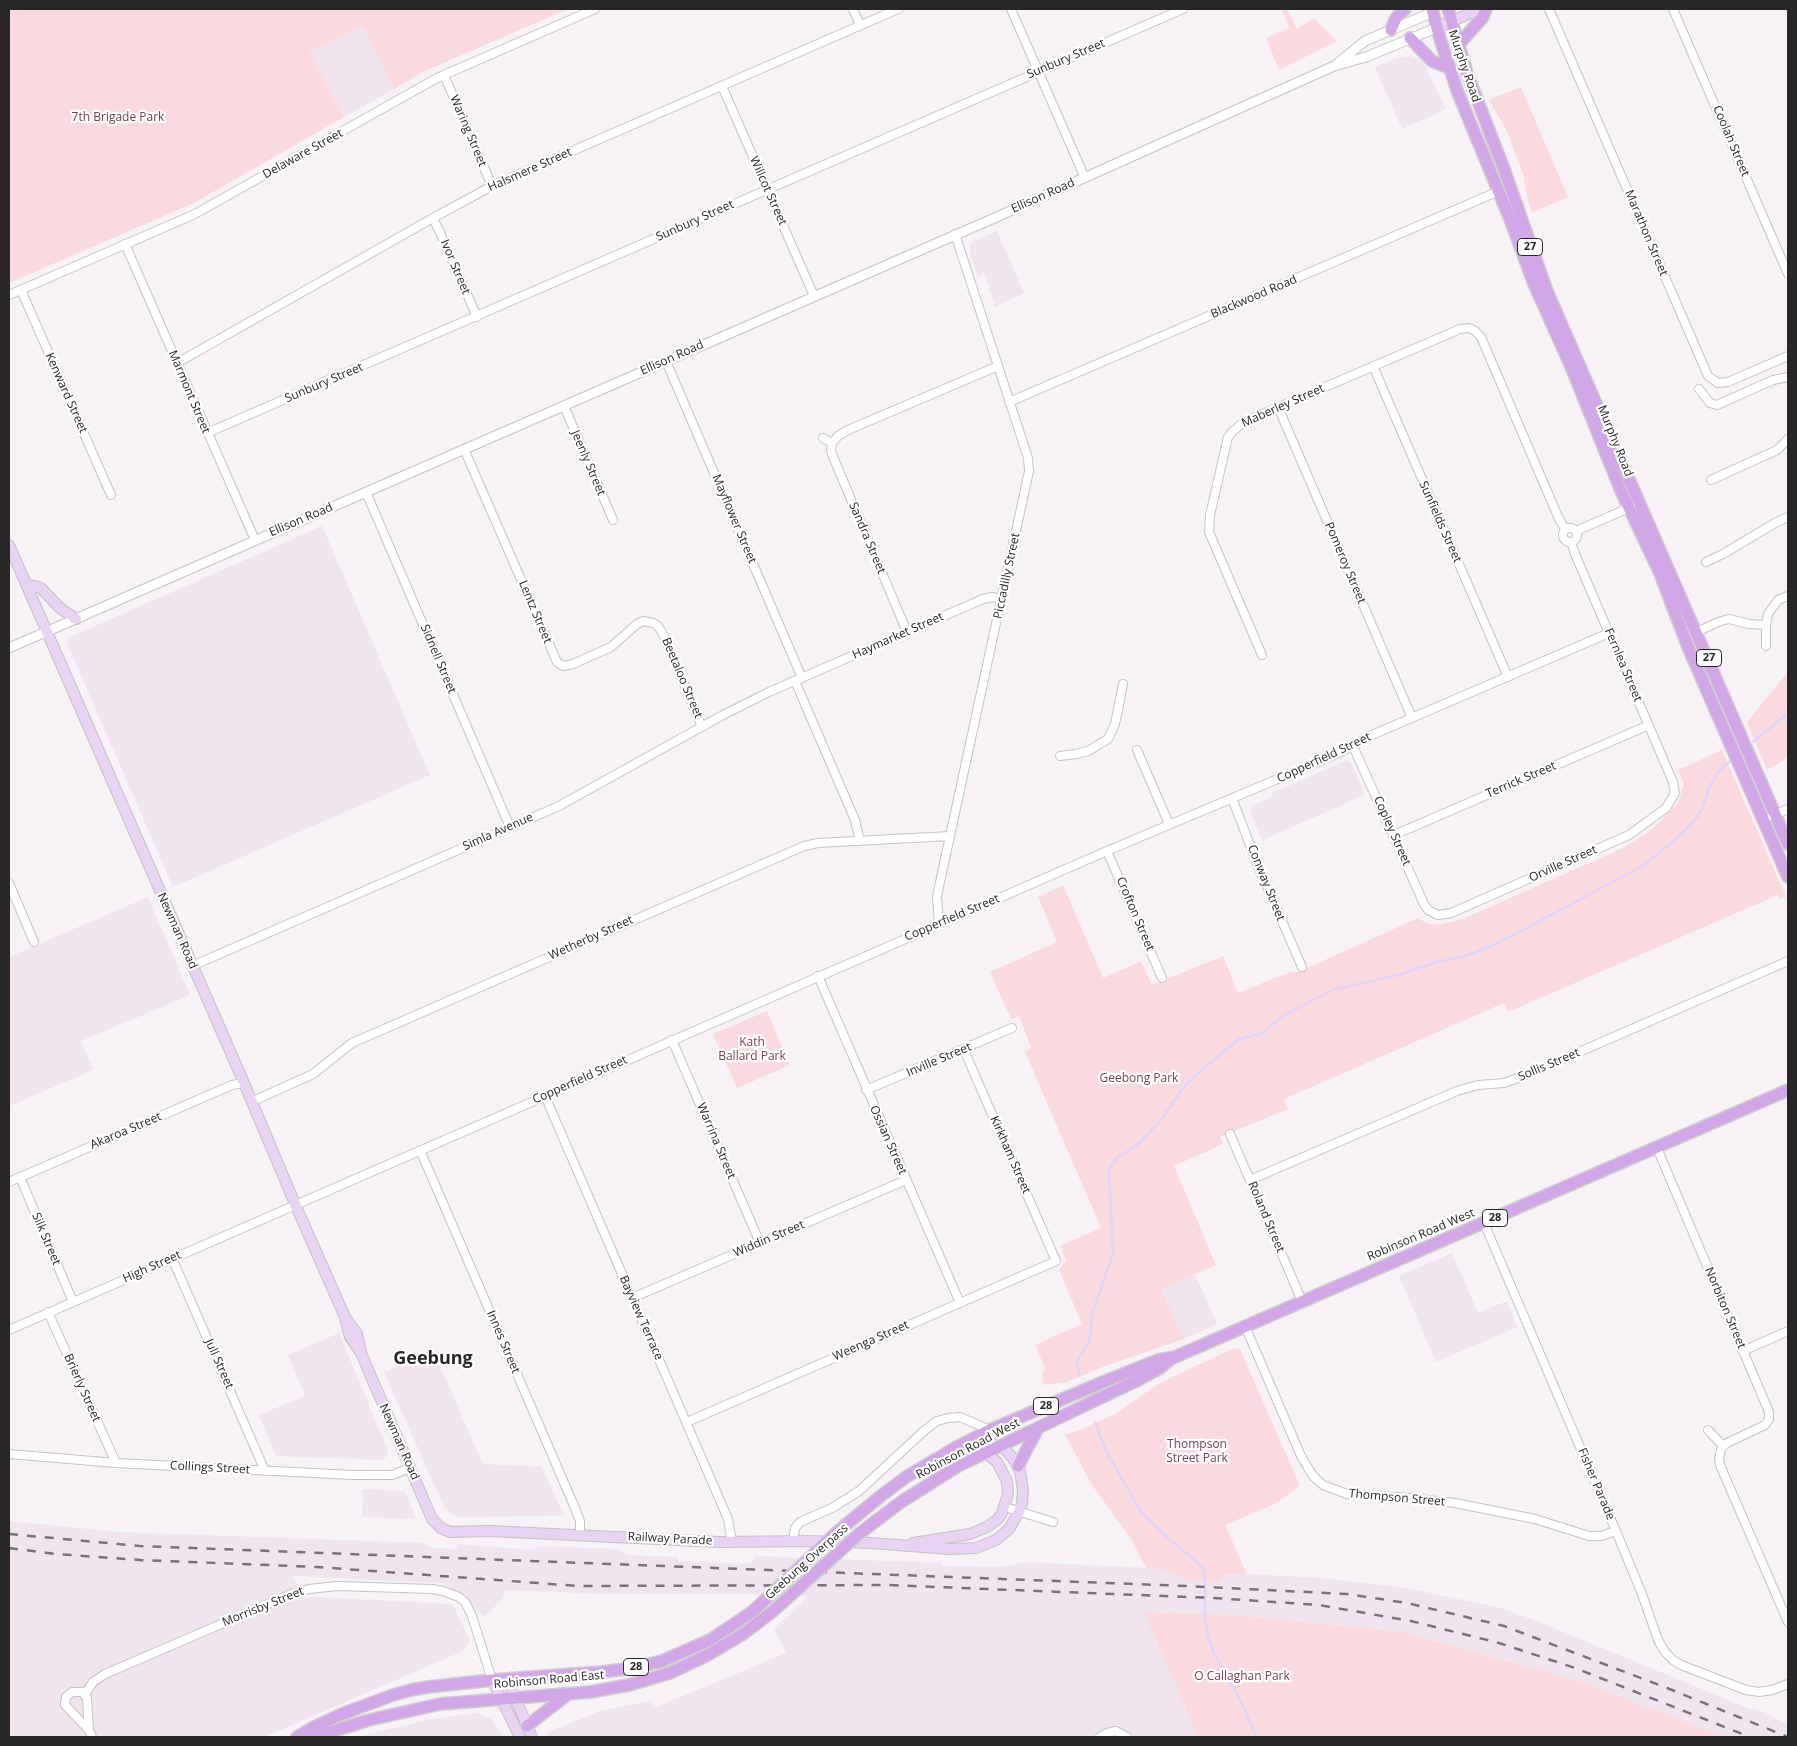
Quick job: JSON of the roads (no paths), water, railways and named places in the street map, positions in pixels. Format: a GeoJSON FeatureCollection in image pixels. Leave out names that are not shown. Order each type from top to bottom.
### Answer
{"type":"FeatureCollection","features":[{"type":"Feature","properties":{"kind":"main road"},"geometry":{"type":"LineString","coordinates":[[1391,30],[1396,18],[1405,9]]}},
{"type":"Feature","properties":{"kind":"main road","name":"Murphy Road"},"geometry":{"type":"LineString","coordinates":[[1448,9],[1475,96],[1504,169],[1540,274],[1788,844]]}},
{"type":"Feature","properties":{"kind":"main road","name":"Ellison Road"},"geometry":{"type":"LineString","coordinates":[[1436,28],[1480,9]]}},
{"type":"Feature","properties":{"kind":"main road"},"geometry":{"type":"LineString","coordinates":[[1458,45],[1483,17],[1486,9]]}},
{"type":"Feature","properties":{"kind":"main road","name":"Murphy Road"},"geometry":{"type":"LineString","coordinates":[[1435,10],[1436,28],[1449,68],[1534,284],[1572,368],[1606,458],[1659,571],[1688,647],[1788,877]]}},
{"type":"Feature","properties":{"kind":"main road"},"geometry":{"type":"LineString","coordinates":[[1410,38],[1432,60],[1449,68]]}},
{"type":"Feature","properties":{"kind":"main road","name":"Newman Road"},"geometry":{"type":"LineString","coordinates":[[9,545],[345,1317],[350,1337],[361,1354],[432,1518],[441,1528]]}},
{"type":"Feature","properties":{"kind":"main road"},"geometry":{"type":"LineString","coordinates":[[26,584],[42,588],[60,608],[76,619]]}},
{"type":"Feature","properties":{"kind":"main road","name":"Robinson Road West"},"geometry":{"type":"LineString","coordinates":[[860,1533],[888,1510],[958,1466],[1136,1381],[1160,1368],[1175,1357],[1788,1090]]}},
{"type":"Feature","properties":{"kind":"main road","name":"Robinson Road West"},"geometry":{"type":"LineString","coordinates":[[837,1532],[906,1478],[990,1430],[1158,1360],[1175,1357]]}},
{"type":"Feature","properties":{"kind":"main road"},"geometry":{"type":"LineString","coordinates":[[1018,1466],[1038,1428]]}},
{"type":"Feature","properties":{"kind":"main road"},"geometry":{"type":"LineString","coordinates":[[969,1441],[1000,1446]]}},
{"type":"Feature","properties":{"kind":"main road","name":"Railway Parade"},"geometry":{"type":"LineString","coordinates":[[441,1528],[450,1532],[490,1531],[732,1542],[793,1541],[967,1549],[983,1546],[996,1540],[1009,1529],[1022,1504],[1022,1477],[1018,1466],[1010,1454],[1000,1446]]}},
{"type":"Feature","properties":{"kind":"main road"},"geometry":{"type":"LineString","coordinates":[[986,1453],[997,1462],[1006,1476],[1008,1494],[1004,1507]]}},
{"type":"Feature","properties":{"kind":"main road","name":"Railway Parade"},"geometry":{"type":"LineString","coordinates":[[901,1545],[980,1531],[998,1519],[1004,1507]]}},
{"type":"Feature","properties":{"kind":"main road","name":"Geebung Overpass"},"geometry":{"type":"LineString","coordinates":[[752,1612],[837,1532]]}},
{"type":"Feature","properties":{"kind":"main road","name":"Geebung Overpass"},"geometry":{"type":"LineString","coordinates":[[772,1612],[860,1533]]}},
{"type":"Feature","properties":{"kind":"main road","name":"Robinson Road East"},"geometry":{"type":"LineString","coordinates":[[297,1737],[328,1720],[393,1695],[428,1687],[602,1672],[633,1668],[662,1661],[710,1640],[752,1612]]}},
{"type":"Feature","properties":{"kind":"main road","name":"Robinson Road East"},"geometry":{"type":"LineString","coordinates":[[314,1737],[416,1708],[458,1702],[568,1694],[629,1685],[670,1673],[726,1646],[772,1612]]}},
{"type":"Feature","properties":{"kind":"main road"},"geometry":{"type":"LineString","coordinates":[[508,1679],[532,1737]]}},
{"type":"Feature","properties":{"kind":"main road"},"geometry":{"type":"LineString","coordinates":[[492,1680],[520,1737]]}},
{"type":"Feature","properties":{"kind":"main road"},"geometry":{"type":"LineString","coordinates":[[527,1726],[568,1694]]}},
{"type":"Feature","properties":{"kind":"street","name":"Delaware Street"},"geometry":{"type":"LineString","coordinates":[[9,295],[206,208],[444,75],[595,9]]}},
{"type":"Feature","properties":{"kind":"street"},"geometry":{"type":"LineString","coordinates":[[853,9],[860,25]]}},
{"type":"Feature","properties":{"kind":"street","name":"Halsmere Street"},"geometry":{"type":"LineString","coordinates":[[177,363],[492,186],[898,9]]}},
{"type":"Feature","properties":{"kind":"street"},"geometry":{"type":"LineString","coordinates":[[1011,9],[1085,178]]}},
{"type":"Feature","properties":{"kind":"street","name":"Sunbury Street"},"geometry":{"type":"LineString","coordinates":[[207,434],[1183,9]]}},
{"type":"Feature","properties":{"kind":"street","name":"Marathon Street"},"geometry":{"type":"LineString","coordinates":[[1549,9],[1708,376],[1718,383],[1728,382],[1788,356]]}},
{"type":"Feature","properties":{"kind":"street","name":"Coolah Street"},"geometry":{"type":"LineString","coordinates":[[1673,9],[1788,274]]}},
{"type":"Feature","properties":{"kind":"street","name":"Ellison Road"},"geometry":{"type":"LineString","coordinates":[[1334,66],[1365,41],[1435,10]]}},
{"type":"Feature","properties":{"kind":"street","name":"Ellison Road"},"geometry":{"type":"LineString","coordinates":[[9,648],[1085,178],[1334,66],[1366,57],[1436,28]]}},
{"type":"Feature","properties":{"kind":"street","name":"Waring Street"},"geometry":{"type":"LineString","coordinates":[[444,75],[492,186]]}},
{"type":"Feature","properties":{"kind":"street","name":"Willcot Street"},"geometry":{"type":"LineString","coordinates":[[722,86],[814,296]]}},
{"type":"Feature","properties":{"kind":"street","name":"Blackwood Road"},"geometry":{"type":"LineString","coordinates":[[1009,402],[1499,191]]}},
{"type":"Feature","properties":{"kind":"street","name":"Ivor Street"},"geometry":{"type":"LineString","coordinates":[[433,218],[477,317]]}},
{"type":"Feature","properties":{"kind":"street","name":"Piccadilly Street"},"geometry":{"type":"LineString","coordinates":[[939,924],[937,896],[1029,471],[1028,458],[955,234]]}},
{"type":"Feature","properties":{"kind":"street","name":"Marmont Street"},"geometry":{"type":"LineString","coordinates":[[125,244],[207,434],[256,540]]}},
{"type":"Feature","properties":{"kind":"street","name":"Kenward Street"},"geometry":{"type":"LineString","coordinates":[[21,290],[110,495]]}},
{"type":"Feature","properties":{"kind":"street","name":"Maberley Street"},"geometry":{"type":"LineString","coordinates":[[1262,655],[1211,539],[1209,524],[1228,437],[1244,422],[1460,329],[1472,329],[1478,333],[1483,342],[1565,529]]}},
{"type":"Feature","properties":{"kind":"street","name":"Mayflower Street"},"geometry":{"type":"LineString","coordinates":[[666,361],[855,820],[860,841]]}},
{"type":"Feature","properties":{"kind":"street"},"geometry":{"type":"LineString","coordinates":[[823,438],[832,443],[838,436],[848,430],[998,366]]}},
{"type":"Feature","properties":{"kind":"street","name":"Sunfields Street"},"geometry":{"type":"LineString","coordinates":[[1373,366],[1508,677]]}},
{"type":"Feature","properties":{"kind":"street"},"geometry":{"type":"LineString","coordinates":[[1699,389],[1710,403],[1717,404],[1773,380],[1788,377]]}},
{"type":"Feature","properties":{"kind":"street","name":"Jeenly Street"},"geometry":{"type":"LineString","coordinates":[[564,406],[613,520]]}},
{"type":"Feature","properties":{"kind":"street","name":"Pomeroy Street"},"geometry":{"type":"LineString","coordinates":[[1278,407],[1412,718]]}},
{"type":"Feature","properties":{"kind":"street"},"geometry":{"type":"LineString","coordinates":[[1711,480],[1778,450],[1788,439]]}},
{"type":"Feature","properties":{"kind":"street","name":"Sandra Street"},"geometry":{"type":"LineString","coordinates":[[832,443],[831,451],[834,459],[907,632]]}},
{"type":"Feature","properties":{"kind":"street","name":"Lentz Street"},"geometry":{"type":"LineString","coordinates":[[464,449],[555,658],[560,664],[563,666],[573,664],[607,649],[640,622],[653,622],[661,630]]}},
{"type":"Feature","properties":{"kind":"street","name":"Sidnell Street"},"geometry":{"type":"LineString","coordinates":[[366,492],[510,827]]}},
{"type":"Feature","properties":{"kind":"street"},"geometry":{"type":"LineString","coordinates":[[1576,531],[1640,503]]}},
{"type":"Feature","properties":{"kind":"street"},"geometry":{"type":"LineString","coordinates":[[1706,562],[1788,517]]}},
{"type":"Feature","properties":{"kind":"street"},"geometry":{"type":"LineString","coordinates":[[1571,527],[1576,531],[1576,538],[1571,542],[1563,538],[1562,533],[1565,529],[1571,527]]}},
{"type":"Feature","properties":{"kind":"street","name":"Fernlea Street"},"geometry":{"type":"LineString","coordinates":[[1571,542],[1574,554],[1675,789]]}},
{"type":"Feature","properties":{"kind":"street"},"geometry":{"type":"LineString","coordinates":[[1766,646],[1768,614],[1778,600],[1788,596]]}},
{"type":"Feature","properties":{"kind":"street","name":"Haymarket Street"},"geometry":{"type":"LineString","coordinates":[[798,679],[983,599],[992,597],[1002,599]]}},
{"type":"Feature","properties":{"kind":"street"},"geometry":{"type":"LineString","coordinates":[[1697,632],[1729,619],[1749,624],[1766,625]]}},
{"type":"Feature","properties":{"kind":"street","name":"Beetaloo Street"},"geometry":{"type":"LineString","coordinates":[[661,630],[702,727]]}},
{"type":"Feature","properties":{"kind":"street","name":"Copperfield Street"},"geometry":{"type":"LineString","coordinates":[[295,1204],[1169,824],[1353,746],[1412,718],[1609,633]]}},
{"type":"Feature","properties":{"kind":"street","name":"Simla Avenue"},"geometry":{"type":"LineString","coordinates":[[192,966],[575,797],[744,704],[798,679]]}},
{"type":"Feature","properties":{"kind":"street"},"geometry":{"type":"LineString","coordinates":[[1060,756],[1088,750],[1108,739],[1115,724],[1123,684]]}},
{"type":"Feature","properties":{"kind":"street","name":"Terrick Street"},"geometry":{"type":"LineString","coordinates":[[1394,835],[1649,725]]}},
{"type":"Feature","properties":{"kind":"street","name":"Copley Street"},"geometry":{"type":"LineString","coordinates":[[1353,746],[1424,904],[1434,914]]}},
{"type":"Feature","properties":{"kind":"street"},"geometry":{"type":"LineString","coordinates":[[1137,750],[1169,824]]}},
{"type":"Feature","properties":{"kind":"street","name":"Orville Street"},"geometry":{"type":"LineString","coordinates":[[1434,914],[1452,913],[1629,835],[1666,808],[1673,798],[1675,789]]}},
{"type":"Feature","properties":{"kind":"street","name":"Conway Street"},"geometry":{"type":"LineString","coordinates":[[1232,798],[1258,866],[1302,967]]}},
{"type":"Feature","properties":{"kind":"street"},"geometry":{"type":"LineString","coordinates":[[1763,820],[1788,809]]}},
{"type":"Feature","properties":{"kind":"street","name":"Wetherby Street"},"geometry":{"type":"LineString","coordinates":[[251,1102],[312,1074],[352,1043],[804,846],[818,843],[950,836]]}},
{"type":"Feature","properties":{"kind":"street","name":"Crofton Street"},"geometry":{"type":"LineString","coordinates":[[1107,851],[1162,978]]}},
{"type":"Feature","properties":{"kind":"street"},"geometry":{"type":"LineString","coordinates":[[9,883],[34,942]]}},
{"type":"Feature","properties":{"kind":"street","name":"Sollis Street"},"geometry":{"type":"LineString","coordinates":[[1250,1180],[1462,1089],[1478,1085],[1504,1083],[1524,1076],[1788,961]]}},
{"type":"Feature","properties":{"kind":"street","name":"Ossian Street"},"geometry":{"type":"LineString","coordinates":[[818,976],[960,1303]]}},
{"type":"Feature","properties":{"kind":"street","name":"Inville Street"},"geometry":{"type":"LineString","coordinates":[[866,1090],[1012,1028]]}},
{"type":"Feature","properties":{"kind":"street","name":"Warrina Street"},"geometry":{"type":"LineString","coordinates":[[672,1040],[760,1243]]}},
{"type":"Feature","properties":{"kind":"street","name":"Kirkham Street"},"geometry":{"type":"LineString","coordinates":[[964,1050],[1056,1261]]}},
{"type":"Feature","properties":{"kind":"street","name":"Akaroa Street"},"geometry":{"type":"LineString","coordinates":[[9,1182],[232,1085],[244,1084]]}},
{"type":"Feature","properties":{"kind":"street","name":"Bayview Terrace"},"geometry":{"type":"LineString","coordinates":[[545,1096],[728,1519],[732,1542]]}},
{"type":"Feature","properties":{"kind":"street","name":"Roland Street"},"geometry":{"type":"LineString","coordinates":[[1230,1134],[1302,1302]]}},
{"type":"Feature","properties":{"kind":"street","name":"Norbiton Street"},"geometry":{"type":"LineString","coordinates":[[1657,1148],[1770,1416],[1768,1422],[1761,1428],[1723,1446]]}},
{"type":"Feature","properties":{"kind":"street","name":"Innes Street"},"geometry":{"type":"LineString","coordinates":[[420,1150],[576,1508],[580,1521],[580,1535]]}},
{"type":"Feature","properties":{"kind":"street","name":"Silk Street"},"geometry":{"type":"LineString","coordinates":[[20,1177],[72,1302]]}},
{"type":"Feature","properties":{"kind":"street","name":"Widdin Street"},"geometry":{"type":"LineString","coordinates":[[632,1298],[906,1180]]}},
{"type":"Feature","properties":{"kind":"street","name":"High Street"},"geometry":{"type":"LineString","coordinates":[[9,1330],[295,1204]]}},
{"type":"Feature","properties":{"kind":"street","name":"Fisher Parade"},"geometry":{"type":"LineString","coordinates":[[1484,1223],[1616,1531],[1642,1594],[1658,1640],[1669,1656],[1681,1665],[1746,1690],[1759,1692],[1772,1690],[1788,1684]]}},
{"type":"Feature","properties":{"kind":"street","name":"Jull Street"},"geometry":{"type":"LineString","coordinates":[[172,1258],[265,1471]]}},
{"type":"Feature","properties":{"kind":"street","name":"Weenga Street"},"geometry":{"type":"LineString","coordinates":[[687,1422],[1056,1261]]}},
{"type":"Feature","properties":{"kind":"street","name":"Brierly Street"},"geometry":{"type":"LineString","coordinates":[[48,1312],[116,1463]]}},
{"type":"Feature","properties":{"kind":"street","name":"Thompson Street"},"geometry":{"type":"LineString","coordinates":[[1245,1326],[1301,1456],[1313,1476],[1323,1485],[1346,1494],[1455,1503],[1535,1519],[1589,1536],[1601,1536],[1616,1531]]}},
{"type":"Feature","properties":{"kind":"street"},"geometry":{"type":"LineString","coordinates":[[1743,1351],[1788,1331]]}},
{"type":"Feature","properties":{"kind":"street","name":"Robinson Road West"},"geometry":{"type":"LineString","coordinates":[[793,1541],[795,1528],[800,1522],[832,1508],[866,1486],[925,1430],[937,1422],[948,1418],[960,1417],[990,1430]]}},
{"type":"Feature","properties":{"kind":"street"},"geometry":{"type":"LineString","coordinates":[[1708,1430],[1723,1446],[1719,1453],[1720,1465],[1788,1622]]}},
{"type":"Feature","properties":{"kind":"street","name":"Collings Street"},"geometry":{"type":"LineString","coordinates":[[9,1454],[116,1463],[385,1476],[410,1468]]}},
{"type":"Feature","properties":{"kind":"street"},"geometry":{"type":"LineString","coordinates":[[1004,1507],[1053,1522]]}},
{"type":"Feature","properties":{"kind":"street","name":"Morrisby Street"},"geometry":{"type":"LineString","coordinates":[[85,1694],[93,1682],[104,1674],[291,1594],[309,1589],[336,1586],[432,1589],[459,1597],[465,1602],[472,1616],[492,1680]]}},
{"type":"Feature","properties":{"kind":"street"},"geometry":{"type":"LineString","coordinates":[[78,1691],[85,1694],[88,1702],[90,1734],[67,1709],[64,1701],[68,1694],[72,1692],[78,1691]]}},
{"type":"Feature","properties":{"kind":"street"},"geometry":{"type":"LineString","coordinates":[[1100,1737],[1107,1732],[1116,1731],[1127,1737]]}},
{"type":"Feature","properties":{"kind":"waterway"},"geometry":{"type":"LineString","coordinates":[[1753,742],[1788,713]]}},
{"type":"Feature","properties":{"kind":"waterway"},"geometry":{"type":"LineString","coordinates":[[1079,1376],[1077,1362],[1089,1343],[1093,1311],[1113,1254],[1109,1170],[1117,1158],[1136,1146],[1160,1121],[1184,1087],[1196,1075],[1239,1039],[1263,1033],[1281,1017],[1333,990],[1398,975],[1433,963],[1465,956],[1491,946],[1644,865],[1692,824],[1702,810],[1709,788],[1717,773],[1730,761]]}},
{"type":"Feature","properties":{"kind":"waterway"},"geometry":{"type":"LineString","coordinates":[[1095,1422],[1108,1455],[1142,1513],[1203,1567],[1205,1578],[1205,1619],[1209,1640],[1257,1737]]}},
{"type":"Feature","properties":{"kind":"railway"},"geometry":{"type":"LineString","coordinates":[[9,1534],[140,1546],[1186,1586],[1347,1594],[1407,1603],[1504,1626],[1667,1688],[1788,1737]]}},
{"type":"Feature","properties":{"kind":"railway"},"geometry":{"type":"LineString","coordinates":[[9,1548],[56,1554],[140,1560],[317,1567],[579,1586],[887,1585],[1214,1598],[1319,1605],[1411,1621],[1499,1643],[1575,1668],[1750,1737]]}},
{"type":"Feature","properties":{"kind":"district","name":"Geebung"},"geometry":{"type":"Point","coordinates":[433,1359]}},
{"type":"Feature","properties":{"kind":"park label","name":"7th Brigade Park"},"geometry":{"type":"Point","coordinates":[118,118]}},
{"type":"Feature","properties":{"kind":"park label","name":"Kath Ballard Park"},"geometry":{"type":"Point","coordinates":[752,1050]}},
{"type":"Feature","properties":{"kind":"park label","name":"Geebong Park"},"geometry":{"type":"Point","coordinates":[1139,1079]}},
{"type":"Feature","properties":{"kind":"park label","name":"Thompson Street Park"},"geometry":{"type":"Point","coordinates":[1197,1452]}},
{"type":"Feature","properties":{"kind":"park label","name":"O Callaghan Park"},"geometry":{"type":"Point","coordinates":[1242,1677]}}]}
